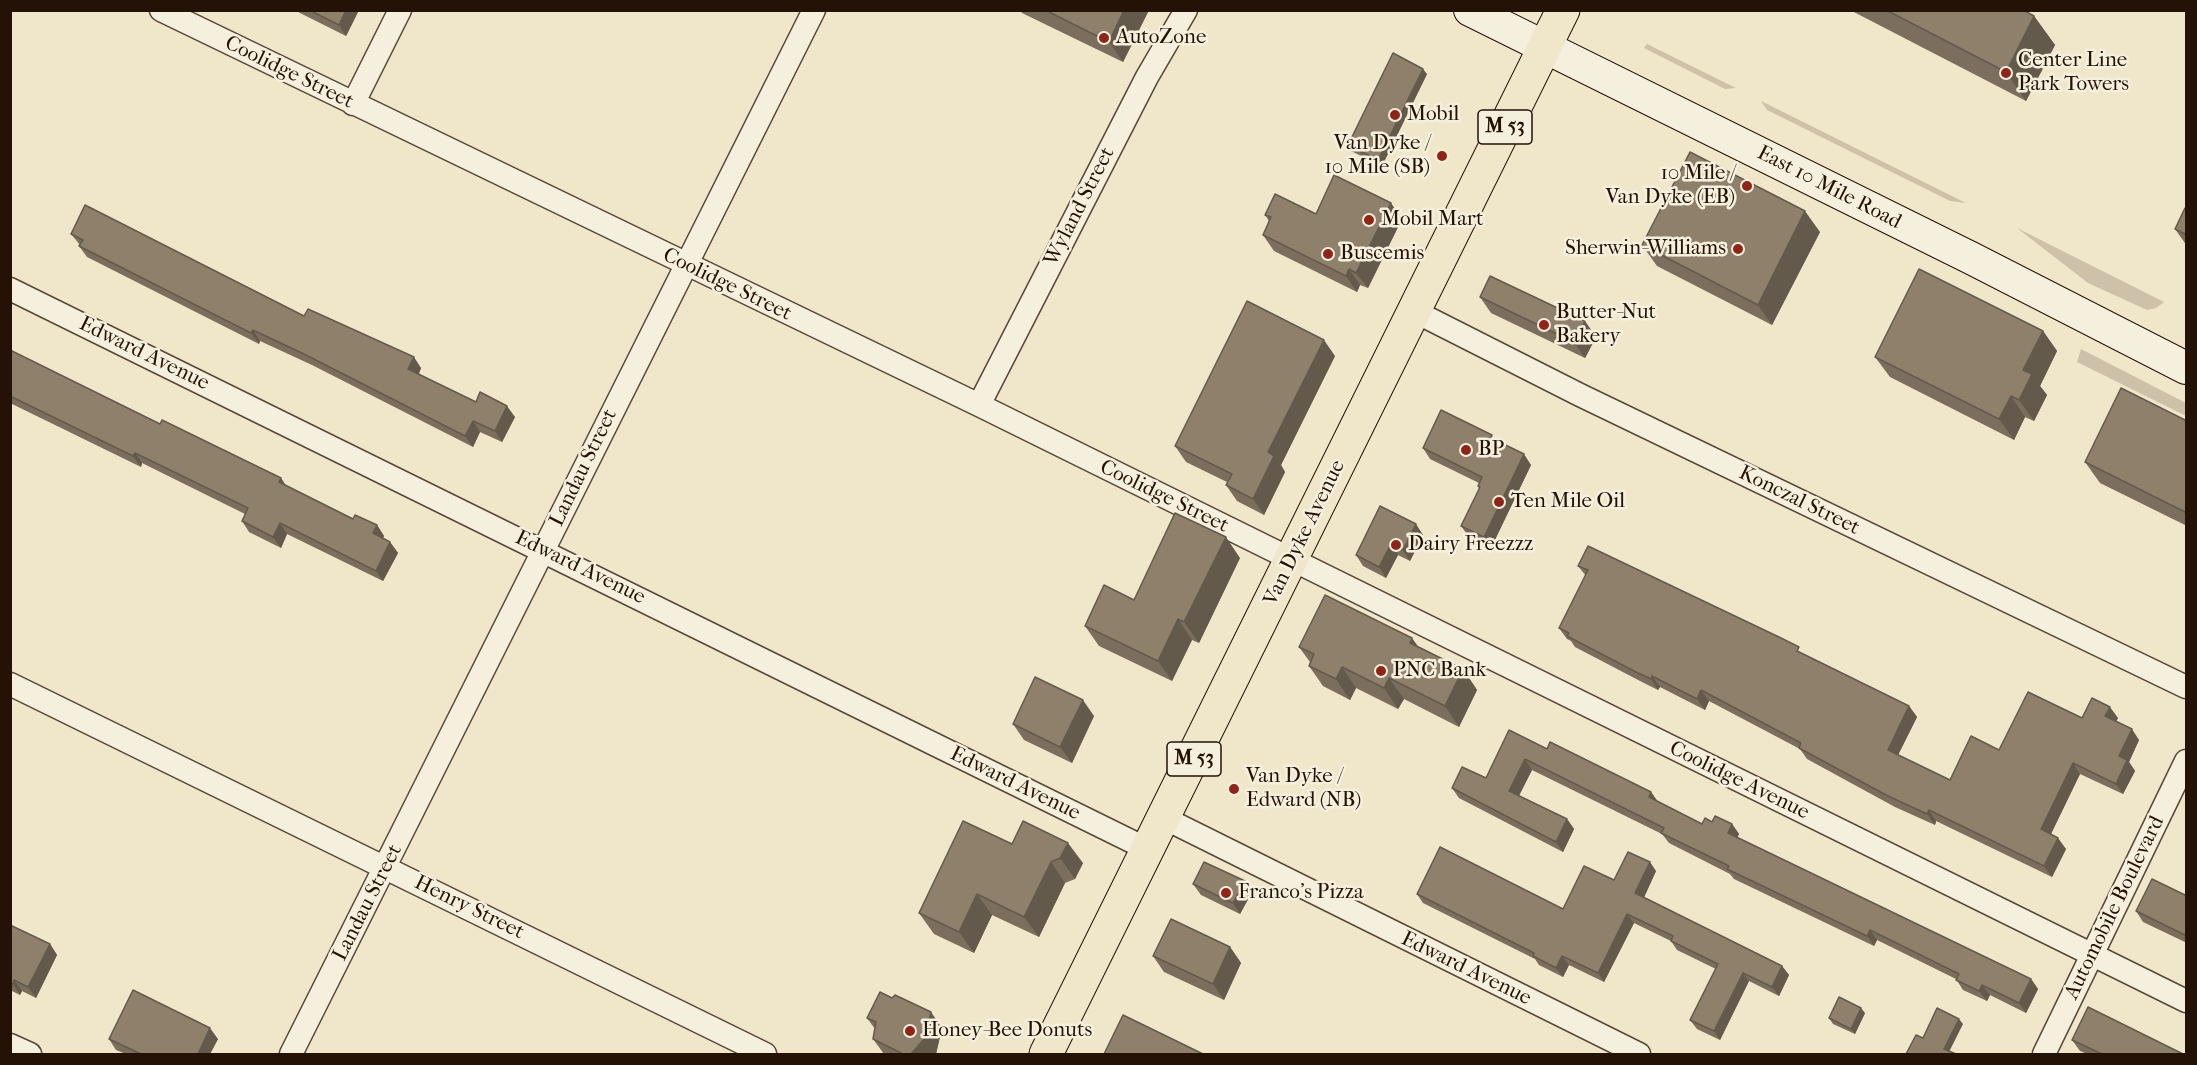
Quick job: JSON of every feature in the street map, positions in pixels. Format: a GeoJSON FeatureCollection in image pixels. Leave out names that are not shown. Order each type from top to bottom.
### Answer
{"type":"FeatureCollection","features":[{"type":"Feature","properties":{"kind":"main road","name":"East 10 Mile Road"},"geometry":{"type":"LineString","coordinates":[[1470,10],[1971,258],[2187,368]]}},
{"type":"Feature","properties":{"kind":"main road","name":"Van Dyke Avenue"},"geometry":{"type":"LineString","coordinates":[[1046,1054],[1563,10]]}},
{"type":"Feature","properties":{"kind":"street","name":"Coolidge Street"},"geometry":{"type":"LineString","coordinates":[[161,10],[979,405],[1292,560]]}},
{"type":"Feature","properties":{"kind":"street"},"geometry":{"type":"LineString","coordinates":[[353,104],[400,10]]}},
{"type":"Feature","properties":{"kind":"street","name":"Landau Street"},"geometry":{"type":"LineString","coordinates":[[291,1054],[684,264],[814,10]]}},
{"type":"Feature","properties":{"kind":"street","name":"Wyland Street"},"geometry":{"type":"LineString","coordinates":[[979,405],[1147,77],[1186,10]]}},
{"type":"Feature","properties":{"kind":"street","name":"Edward Avenue"},"geometry":{"type":"LineString","coordinates":[[10,289],[544,549],[1149,850]]}},
{"type":"Feature","properties":{"kind":"street","name":"Konczal Street"},"geometry":{"type":"LineString","coordinates":[[1413,311],[1580,395],[2187,687]]}},
{"type":"Feature","properties":{"kind":"street","name":"Coolidge Avenue"},"geometry":{"type":"LineString","coordinates":[[1292,560],[2187,1001]]}},
{"type":"Feature","properties":{"kind":"street","name":"Henry Street"},"geometry":{"type":"LineString","coordinates":[[10,684],[765,1054]]}},
{"type":"Feature","properties":{"kind":"street","name":"Automobile Boulevard"},"geometry":{"type":"LineString","coordinates":[[2044,1054],[2187,761]]}},
{"type":"Feature","properties":{"kind":"street","name":"Edward Avenue"},"geometry":{"type":"LineString","coordinates":[[1164,819],[1639,1054]]}},
{"type":"Feature","properties":{"kind":"street"},"geometry":{"type":"LineString","coordinates":[[10,1045],[30,1054]]}},
{"type":"Feature","properties":{"kind":"shaded area"},"geometry":{"type":"Polygon","coordinates":[[[1647,44],[1736,88],[1725,89],[1644,48],[1647,44]]]}},
{"type":"Feature","properties":{"kind":"shaded area"},"geometry":{"type":"Polygon","coordinates":[[[1761,101],[1966,203],[1950,201],[1767,110],[1761,101]]]}},
{"type":"Feature","properties":{"kind":"shaded area"},"geometry":{"type":"Polygon","coordinates":[[[2017,228],[2164,302],[2156,308],[2147,310],[2088,283],[2017,228]]]}},
{"type":"Feature","properties":{"kind":"shaded area"},"geometry":{"type":"Polygon","coordinates":[[[2081,349],[2186,403],[2186,416],[2077,362],[2081,349]]]}},
{"type":"Feature","properties":{"kind":"building"},"geometry":{"type":"Polygon","coordinates":[[[309,10],[346,10],[339,25],[309,10]]]}},
{"type":"Feature","properties":{"kind":"building"},"geometry":{"type":"Polygon","coordinates":[[[1045,10],[1124,10],[1109,42],[1045,10]]]}},
{"type":"Feature","properties":{"kind":"building"},"geometry":{"type":"Polygon","coordinates":[[[1886,10],[2023,10],[2034,16],[2006,72],[1886,10]]]}},
{"type":"Feature","properties":{"kind":"building"},"geometry":{"type":"Polygon","coordinates":[[[1393,53],[1423,69],[1378,160],[1348,145],[1393,53]]]}},
{"type":"Feature","properties":{"kind":"building","name":"Sherwin-Williams"},"geometry":{"type":"Polygon","coordinates":[[[1690,152],[1805,211],[1758,305],[1642,245],[1690,152]]]}},
{"type":"Feature","properties":{"kind":"building"},"geometry":{"type":"Polygon","coordinates":[[[1334,175],[1391,203],[1356,273],[1349,269],[1346,276],[1263,235],[1271,217],[1265,215],[1275,194],[1316,214],[1334,175]]]}},
{"type":"Feature","properties":{"kind":"building"},"geometry":{"type":"Polygon","coordinates":[[[85,205],[304,316],[308,309],[414,357],[408,369],[476,402],[480,392],[507,406],[495,431],[473,421],[465,436],[304,354],[253,330],[251,333],[79,246],[83,240],[71,234],[85,205]]]}},
{"type":"Feature","properties":{"kind":"building"},"geometry":{"type":"Polygon","coordinates":[[[2185,208],[2187,209],[2187,235],[2175,229],[2185,208]]]}},
{"type":"Feature","properties":{"kind":"building"},"geometry":{"type":"Polygon","coordinates":[[[1919,269],[2043,331],[2023,370],[2032,374],[2019,400],[2011,396],[1999,419],[1875,357],[1919,269]]]}},
{"type":"Feature","properties":{"kind":"building"},"geometry":{"type":"Polygon","coordinates":[[[1490,276],[1585,321],[1574,342],[1480,297],[1490,276]]]}},
{"type":"Feature","properties":{"kind":"building"},"geometry":{"type":"Polygon","coordinates":[[[1247,301],[1324,340],[1268,452],[1274,456],[1253,499],[1226,485],[1232,474],[1175,446],[1247,301]]]}},
{"type":"Feature","properties":{"kind":"building"},"geometry":{"type":"Polygon","coordinates":[[[10,350],[160,424],[162,420],[281,478],[279,482],[353,519],[355,515],[377,525],[373,533],[390,542],[376,571],[280,523],[273,537],[242,521],[248,508],[135,453],[133,456],[10,396],[10,350]]]}},
{"type":"Feature","properties":{"kind":"building"},"geometry":{"type":"Polygon","coordinates":[[[2121,388],[2187,421],[2187,513],[2085,462],[2121,388]]]}},
{"type":"Feature","properties":{"kind":"building"},"geometry":{"type":"Polygon","coordinates":[[[1441,410],[1524,454],[1484,537],[1461,526],[1480,487],[1478,486],[1482,477],[1423,448],[1441,410]]]}},
{"type":"Feature","properties":{"kind":"building"},"geometry":{"type":"Polygon","coordinates":[[[1380,506],[1416,524],[1403,550],[1391,544],[1379,567],[1356,555],[1380,506]]]}},
{"type":"Feature","properties":{"kind":"building"},"geometry":{"type":"Polygon","coordinates":[[[1175,513],[1226,537],[1184,622],[1178,619],[1158,661],[1085,626],[1104,585],[1134,600],[1175,513]]]}},
{"type":"Feature","properties":{"kind":"building"},"geometry":{"type":"Polygon","coordinates":[[[1588,546],[1781,638],[1799,647],[1797,651],[1909,706],[1888,750],[1950,780],[1971,736],[1999,750],[2028,692],[2082,718],[2092,698],[2110,707],[2105,716],[2132,729],[2119,756],[2127,760],[2116,784],[2073,763],[2041,829],[2058,838],[2044,866],[1929,810],[1927,814],[1888,796],[1799,748],[1801,743],[1701,690],[1697,699],[1652,676],[1651,679],[1634,671],[1567,636],[1569,633],[1559,628],[1588,570],[1578,566],[1588,546]]]}},
{"type":"Feature","properties":{"kind":"building","name":"PNC Bank"},"geometry":{"type":"Polygon","coordinates":[[[1325,595],[1412,638],[1410,643],[1463,669],[1445,706],[1389,678],[1384,688],[1342,667],[1336,679],[1309,666],[1314,654],[1299,647],[1325,595]]]}},
{"type":"Feature","properties":{"kind":"building"},"geometry":{"type":"Polygon","coordinates":[[[1035,677],[1083,700],[1060,747],[1013,724],[1035,677]]]}},
{"type":"Feature","properties":{"kind":"building"},"geometry":{"type":"Polygon","coordinates":[[[1509,730],[1547,749],[1550,742],[1651,792],[1649,797],[1702,824],[1705,818],[1712,822],[1715,816],[1732,824],[1728,833],[2031,979],[2019,1003],[1982,985],[1979,991],[1956,980],[1959,974],[1870,930],[1867,936],[1727,869],[1729,866],[1661,833],[1664,828],[1525,759],[1509,791],[1567,819],[1556,842],[1452,788],[1462,767],[1486,778],[1509,730]]]}},
{"type":"Feature","properties":{"kind":"building"},"geometry":{"type":"Polygon","coordinates":[[[963,821],[1012,844],[1023,821],[1068,843],[1060,858],[1051,862],[1024,917],[977,894],[959,932],[919,913],[963,821]]]}},
{"type":"Feature","properties":{"kind":"building"},"geometry":{"type":"Polygon","coordinates":[[[1440,847],[1563,909],[1584,866],[1614,880],[1628,852],[1650,862],[1635,893],[1782,966],[1772,987],[1743,973],[1714,1031],[1690,1020],[1718,964],[1671,941],[1673,936],[1627,914],[1598,973],[1562,956],[1556,968],[1533,956],[1534,953],[1417,894],[1440,847]]]}},
{"type":"Feature","properties":{"kind":"building"},"geometry":{"type":"Polygon","coordinates":[[[1204,862],[1245,881],[1233,903],[1193,884],[1204,862]]]}},
{"type":"Feature","properties":{"kind":"building"},"geometry":{"type":"Polygon","coordinates":[[[2152,879],[2187,896],[2187,936],[2136,911],[2152,879]]]}},
{"type":"Feature","properties":{"kind":"building"},"geometry":{"type":"Polygon","coordinates":[[[1171,919],[1230,947],[1213,984],[1153,956],[1171,919]]]}},
{"type":"Feature","properties":{"kind":"building"},"geometry":{"type":"Polygon","coordinates":[[[10,925],[50,944],[28,987],[14,980],[13,984],[10,983],[10,925]]]}},
{"type":"Feature","properties":{"kind":"building"},"geometry":{"type":"Polygon","coordinates":[[[133,990],[210,1028],[198,1054],[141,1054],[109,1039],[133,990]]]}},
{"type":"Feature","properties":{"kind":"building"},"geometry":{"type":"Polygon","coordinates":[[[880,992],[892,998],[895,995],[931,1012],[925,1038],[911,1054],[903,1054],[873,1039],[876,1022],[867,1018],[880,992]]]}},
{"type":"Feature","properties":{"kind":"building"},"geometry":{"type":"Polygon","coordinates":[[[1839,997],[1861,1008],[1851,1029],[1829,1018],[1839,997]]]}},
{"type":"Feature","properties":{"kind":"building"},"geometry":{"type":"Polygon","coordinates":[[[2088,1007],[2183,1054],[2102,1054],[2072,1040],[2088,1007]]]}},
{"type":"Feature","properties":{"kind":"building"},"geometry":{"type":"Polygon","coordinates":[[[1937,1008],[1959,1019],[1944,1049],[1956,1054],[1906,1054],[1916,1035],[1923,1038],[1937,1008]]]}},
{"type":"Feature","properties":{"kind":"building"},"geometry":{"type":"Polygon","coordinates":[[[1123,1015],[1203,1054],[1104,1054],[1123,1015]]]}},
{"type":"Feature","properties":{"kind":"place","name":"AutoZone"},"geometry":{"type":"Point","coordinates":[1104,38]}},
{"type":"Feature","properties":{"kind":"place","name":"Center Line Park Towers"},"geometry":{"type":"Point","coordinates":[2006,73]}},
{"type":"Feature","properties":{"kind":"place","name":"Mobil"},"geometry":{"type":"Point","coordinates":[1395,115]}},
{"type":"Feature","properties":{"kind":"place","name":"Van Dyke / 10 Mile (SB)"},"geometry":{"type":"Point","coordinates":[1442,156]}},
{"type":"Feature","properties":{"kind":"place","name":"10 Mile / Van Dyke (EB)"},"geometry":{"type":"Point","coordinates":[1747,186]}},
{"type":"Feature","properties":{"kind":"place","name":"Mobil Mart"},"geometry":{"type":"Point","coordinates":[1369,220]}},
{"type":"Feature","properties":{"kind":"place","name":"Sherwin-Williams"},"geometry":{"type":"Point","coordinates":[1738,249]}},
{"type":"Feature","properties":{"kind":"place","name":"Buscemis"},"geometry":{"type":"Point","coordinates":[1328,254]}},
{"type":"Feature","properties":{"kind":"place","name":"Butter-Nut Bakery"},"geometry":{"type":"Point","coordinates":[1544,325]}},
{"type":"Feature","properties":{"kind":"place","name":"BP"},"geometry":{"type":"Point","coordinates":[1466,450]}},
{"type":"Feature","properties":{"kind":"place","name":"Ten Mile Oil"},"geometry":{"type":"Point","coordinates":[1499,502]}},
{"type":"Feature","properties":{"kind":"place","name":"Dairy Freezzz"},"geometry":{"type":"Point","coordinates":[1396,545]}},
{"type":"Feature","properties":{"kind":"place","name":"PNC Bank"},"geometry":{"type":"Point","coordinates":[1381,671]}},
{"type":"Feature","properties":{"kind":"place","name":"Van Dyke / Edward (NB)"},"geometry":{"type":"Point","coordinates":[1234,789]}},
{"type":"Feature","properties":{"kind":"place","name":"Franco's Pizza"},"geometry":{"type":"Point","coordinates":[1226,893]}},
{"type":"Feature","properties":{"kind":"place","name":"Honey-Bee Donuts"},"geometry":{"type":"Point","coordinates":[910,1031]}}]}
